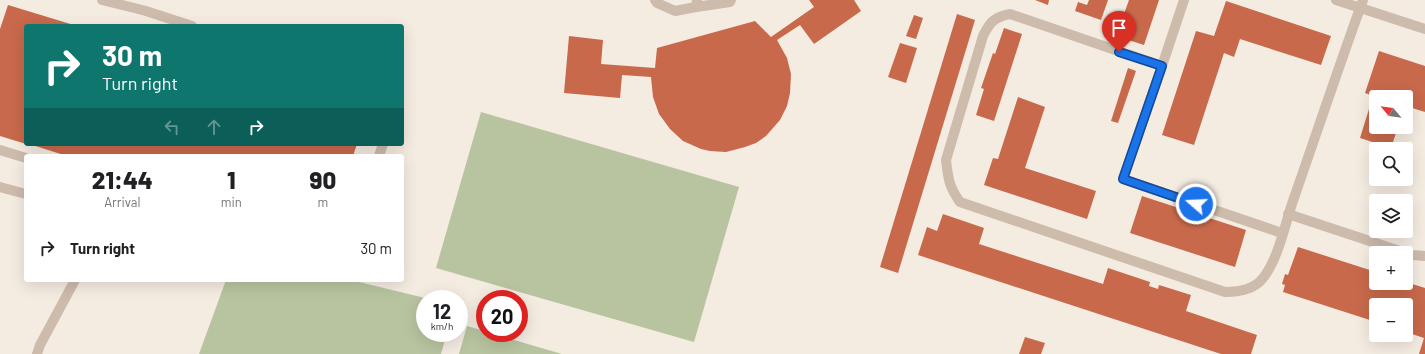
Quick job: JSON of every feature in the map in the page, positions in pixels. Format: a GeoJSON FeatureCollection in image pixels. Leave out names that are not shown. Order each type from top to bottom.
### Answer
{"type":"FeatureCollection","features":[{"type":"Feature","properties":{"kind":"lane"},"geometry":{"type":"LineString","coordinates":[[102,0],[146,11],[186,24]]}},
{"type":"Feature","properties":{"kind":"lane"},"geometry":{"type":"LineString","coordinates":[[655,0],[657,3],[675,11],[696,4],[730,2],[731,0]]}},
{"type":"Feature","properties":{"kind":"lane"},"geometry":{"type":"LineString","coordinates":[[1184,0],[1123,179],[1282,233]]}},
{"type":"Feature","properties":{"kind":"lane"},"geometry":{"type":"LineString","coordinates":[[1336,0],[1361,4],[1425,29]]}},
{"type":"Feature","properties":{"kind":"lane"},"geometry":{"type":"LineString","coordinates":[[1162,66],[1010,14],[1000,16],[989,25],[983,36],[946,160],[948,178],[952,191],[960,202],[1225,292],[1239,292],[1245,290],[1263,279],[1273,262],[1288,214],[1361,4]]}},
{"type":"Feature","properties":{"kind":"lane"},"geometry":{"type":"LineString","coordinates":[[0,150],[24,157]]}},
{"type":"Feature","properties":{"kind":"lane"},"geometry":{"type":"LineString","coordinates":[[0,187],[24,193]]}},
{"type":"Feature","properties":{"kind":"lane"},"geometry":{"type":"LineString","coordinates":[[1288,214],[1412,254],[1425,256]]}},
{"type":"Feature","properties":{"kind":"lane"},"geometry":{"type":"LineString","coordinates":[[37,354],[40,345],[74,282]]}},
{"type":"Feature","properties":{"kind":"green space"},"geometry":{"type":"Polygon","coordinates":[[[481,112],[739,187],[694,342],[528,294],[528,290],[513,290],[436,268],[481,112]]]}},
{"type":"Feature","properties":{"kind":"green space"},"geometry":{"type":"Polygon","coordinates":[[[225,282],[359,282],[416,296],[416,342],[444,342],[441,354],[199,354],[225,282]]]}},
{"type":"Feature","properties":{"kind":"green space"},"geometry":{"type":"Polygon","coordinates":[[[468,326],[476,328],[476,342],[521,342],[562,354],[459,354],[462,342],[468,342],[468,326]]]}},
{"type":"Feature","properties":{"kind":"building"},"geometry":{"type":"Polygon","coordinates":[[[809,0],[854,0],[861,11],[814,44],[800,25],[777,40],[787,58],[791,74],[790,93],[787,106],[780,120],[766,136],[756,143],[726,152],[701,149],[683,141],[670,129],[659,114],[653,97],[651,77],[622,75],[620,98],[564,93],[569,36],[603,40],[601,64],[655,68],[657,48],[755,21],[771,37],[814,7],[809,0]]]}},
{"type":"Feature","properties":{"kind":"building"},"geometry":{"type":"Polygon","coordinates":[[[1035,0],[1049,0],[1048,5],[1035,0]]]}},
{"type":"Feature","properties":{"kind":"building"},"geometry":{"type":"Polygon","coordinates":[[[1089,0],[1108,0],[1101,20],[1075,11],[1078,2],[1087,5],[1089,0]]]}},
{"type":"Feature","properties":{"kind":"building"},"geometry":{"type":"Polygon","coordinates":[[[1129,0],[1159,0],[1144,45],[1116,36],[1129,0]]]}},
{"type":"Feature","properties":{"kind":"building"},"geometry":{"type":"Polygon","coordinates":[[[1226,1],[1331,36],[1321,65],[1240,39],[1234,57],[1224,53],[1194,145],[1162,135],[1196,31],[1214,36],[1226,1]]]}},
{"type":"Feature","properties":{"kind":"building"},"geometry":{"type":"Polygon","coordinates":[[[8,5],[70,24],[24,24],[24,143],[0,136],[0,29],[8,5]]]}},
{"type":"Feature","properties":{"kind":"building"},"geometry":{"type":"Polygon","coordinates":[[[957,14],[975,20],[898,273],[880,267],[957,14]]]}},
{"type":"Feature","properties":{"kind":"building"},"geometry":{"type":"Polygon","coordinates":[[[914,15],[923,18],[916,39],[906,36],[914,15]]]}},
{"type":"Feature","properties":{"kind":"building"},"geometry":{"type":"Polygon","coordinates":[[[1004,28],[1022,34],[994,121],[976,115],[984,89],[981,88],[993,53],[995,54],[1004,28]]]}},
{"type":"Feature","properties":{"kind":"building"},"geometry":{"type":"Polygon","coordinates":[[[900,43],[917,48],[906,83],[888,77],[900,43]]]}},
{"type":"Feature","properties":{"kind":"building"},"geometry":{"type":"Polygon","coordinates":[[[1379,51],[1425,66],[1425,112],[1413,108],[1413,90],[1369,90],[1369,94],[1365,93],[1379,51]]]}},
{"type":"Feature","properties":{"kind":"building"},"geometry":{"type":"Polygon","coordinates":[[[1128,68],[1136,71],[1118,123],[1111,121],[1128,68]]]}},
{"type":"Feature","properties":{"kind":"building"},"geometry":{"type":"Polygon","coordinates":[[[1018,97],[1045,107],[1025,168],[1096,191],[1087,219],[984,185],[993,158],[998,159],[1018,97]]]}},
{"type":"Feature","properties":{"kind":"building"},"geometry":{"type":"Polygon","coordinates":[[[1369,109],[1369,134],[1396,134],[1393,142],[1372,142],[1360,138],[1369,109]]]}},
{"type":"Feature","properties":{"kind":"building"},"geometry":{"type":"Polygon","coordinates":[[[35,146],[356,146],[354,154],[61,154],[35,146]]]}},
{"type":"Feature","properties":{"kind":"building"},"geometry":{"type":"Polygon","coordinates":[[[1142,196],[1246,230],[1235,267],[1130,233],[1142,196]]]}},
{"type":"Feature","properties":{"kind":"building"},"geometry":{"type":"Polygon","coordinates":[[[943,214],[984,228],[979,244],[1103,284],[1108,268],[1150,282],[1149,286],[1158,289],[1159,285],[1191,295],[1186,311],[1257,335],[1251,354],[1221,354],[918,255],[927,227],[937,231],[943,214]]]}},
{"type":"Feature","properties":{"kind":"building"},"geometry":{"type":"Polygon","coordinates":[[[1298,247],[1369,270],[1369,290],[1413,290],[1413,284],[1425,288],[1425,354],[1419,354],[1424,338],[1413,334],[1413,298],[1369,298],[1369,320],[1283,292],[1285,285],[1282,284],[1285,274],[1288,275],[1298,247]]]}},
{"type":"Feature","properties":{"kind":"building"},"geometry":{"type":"Polygon","coordinates":[[[1025,337],[1045,343],[1041,354],[1019,354],[1025,337]]]}},
{"type":"Feature","properties":{"kind":"route"},"geometry":{"type":"LineString","coordinates":[[1119,52],[1162,66],[1123,179],[1196,204]]}}]}
